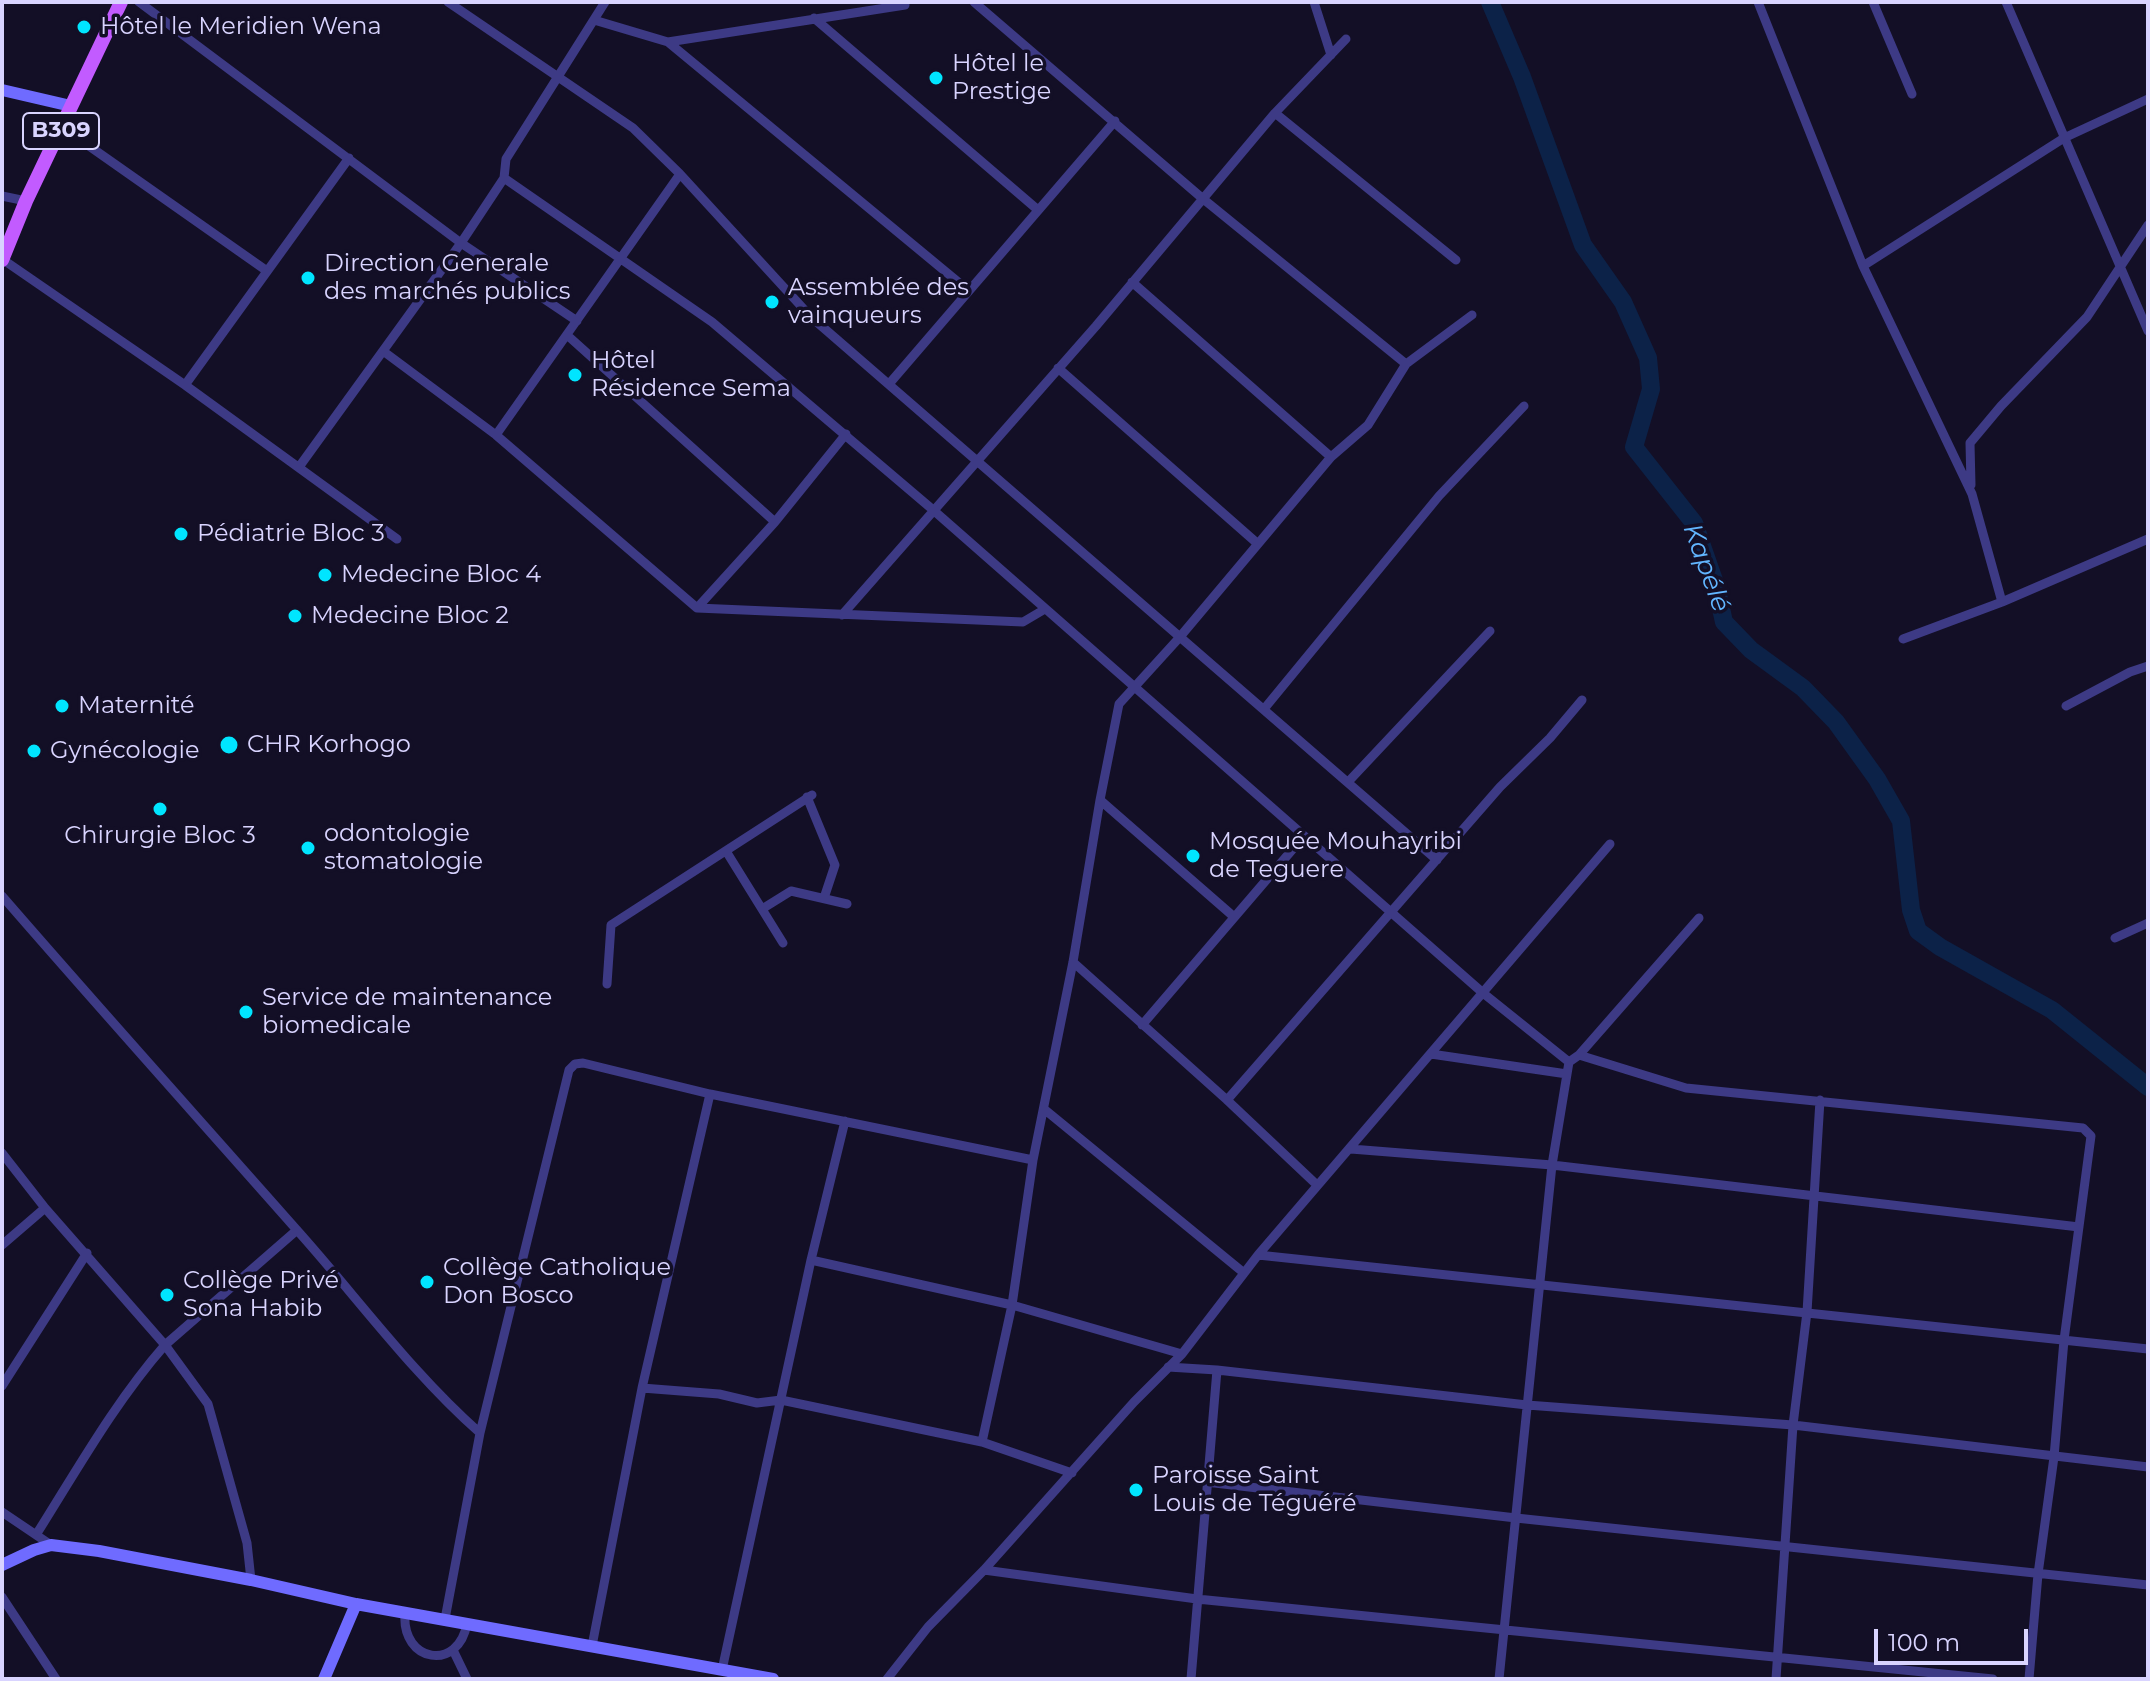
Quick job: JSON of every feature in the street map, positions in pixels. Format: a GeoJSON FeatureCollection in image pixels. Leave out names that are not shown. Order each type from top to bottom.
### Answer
{"type":"FeatureCollection","features":[{"type":"Feature","properties":{"kind":"main road","name":"B309"},"geometry":{"type":"LineString","coordinates":[[2,260],[26,201],[121,2]]}},
{"type":"Feature","properties":{"kind":"street"},"geometry":{"type":"LineString","coordinates":[[139,2],[461,243],[577,321]]}},
{"type":"Feature","properties":{"kind":"street"},"geometry":{"type":"LineString","coordinates":[[448,2],[633,128],[680,174],[811,317],[1437,860]]}},
{"type":"Feature","properties":{"kind":"street"},"geometry":{"type":"LineString","coordinates":[[299,467],[461,243],[504,178],[506,159],[605,2]]}},
{"type":"Feature","properties":{"kind":"street"},"geometry":{"type":"LineString","coordinates":[[668,42],[905,5],[900,2]]}},
{"type":"Feature","properties":{"kind":"street"},"geometry":{"type":"LineString","coordinates":[[974,2],[1202,198],[1406,364]]}},
{"type":"Feature","properties":{"kind":"street"},"geometry":{"type":"LineString","coordinates":[[1314,2],[1331,55]]}},
{"type":"Feature","properties":{"kind":"street"},"geometry":{"type":"LineString","coordinates":[[1758,2],[1863,266],[1972,494],[2002,602]]}},
{"type":"Feature","properties":{"kind":"street"},"geometry":{"type":"LineString","coordinates":[[1873,2],[1912,94]]}},
{"type":"Feature","properties":{"kind":"street"},"geometry":{"type":"LineString","coordinates":[[2006,2],[2148,331]]}},
{"type":"Feature","properties":{"kind":"street"},"geometry":{"type":"LineString","coordinates":[[814,18],[1038,210]]}},
{"type":"Feature","properties":{"kind":"street"},"geometry":{"type":"LineString","coordinates":[[594,20],[668,42],[969,291]]}},
{"type":"Feature","properties":{"kind":"street"},"geometry":{"type":"LineString","coordinates":[[842,615],[1275,113],[1346,39]]}},
{"type":"Feature","properties":{"kind":"street"},"geometry":{"type":"LineString","coordinates":[[2,90],[71,106]]}},
{"type":"Feature","properties":{"kind":"street"},"geometry":{"type":"LineString","coordinates":[[1863,266],[2064,138],[2148,99]]}},
{"type":"Feature","properties":{"kind":"street"},"geometry":{"type":"LineString","coordinates":[[1275,113],[1456,260]]}},
{"type":"Feature","properties":{"kind":"street"},"geometry":{"type":"LineString","coordinates":[[889,384],[1115,121]]}},
{"type":"Feature","properties":{"kind":"street"},"geometry":{"type":"LineString","coordinates":[[62,127],[267,271]]}},
{"type":"Feature","properties":{"kind":"street"},"geometry":{"type":"LineString","coordinates":[[185,385],[349,158]]}},
{"type":"Feature","properties":{"kind":"street"},"geometry":{"type":"LineString","coordinates":[[496,435],[680,174]]}},
{"type":"Feature","properties":{"kind":"street"},"geometry":{"type":"LineString","coordinates":[[504,178],[712,322],[846,434],[1390,913],[1569,1062]]}},
{"type":"Feature","properties":{"kind":"street"},"geometry":{"type":"LineString","coordinates":[[2,196],[26,201]]}},
{"type":"Feature","properties":{"kind":"street"},"geometry":{"type":"LineString","coordinates":[[1972,494],[1970,443],[2001,406],[2087,317],[2148,225]]}},
{"type":"Feature","properties":{"kind":"street"},"geometry":{"type":"LineString","coordinates":[[2,260],[185,385],[397,539]]}},
{"type":"Feature","properties":{"kind":"street"},"geometry":{"type":"LineString","coordinates":[[1132,282],[1331,457]]}},
{"type":"Feature","properties":{"kind":"street"},"geometry":{"type":"LineString","coordinates":[[982,1442],[1012,1305],[1033,1160],[1073,962],[1119,704],[1179,638],[1331,457],[1368,425],[1406,364],[1472,315]]}},
{"type":"Feature","properties":{"kind":"street"},"geometry":{"type":"LineString","coordinates":[[567,335],[775,522]]}},
{"type":"Feature","properties":{"kind":"street"},"geometry":{"type":"LineString","coordinates":[[383,351],[496,435],[697,608],[1023,622],[1045,609]]}},
{"type":"Feature","properties":{"kind":"street"},"geometry":{"type":"LineString","coordinates":[[1058,368],[1258,544]]}},
{"type":"Feature","properties":{"kind":"street"},"geometry":{"type":"LineString","coordinates":[[1264,709],[1439,496],[1524,406]]}},
{"type":"Feature","properties":{"kind":"street"},"geometry":{"type":"LineString","coordinates":[[697,608],[775,522],[846,434]]}},
{"type":"Feature","properties":{"kind":"street"},"geometry":{"type":"LineString","coordinates":[[1903,639],[2002,602],[2148,539]]}},
{"type":"Feature","properties":{"kind":"street"},"geometry":{"type":"LineString","coordinates":[[1349,781],[1490,631]]}},
{"type":"Feature","properties":{"kind":"street"},"geometry":{"type":"LineString","coordinates":[[2066,706],[2130,672],[2148,666]]}},
{"type":"Feature","properties":{"kind":"street"},"geometry":{"type":"LineString","coordinates":[[1227,1100],[1500,787],[1550,738],[1582,700]]}},
{"type":"Feature","properties":{"kind":"street"},"geometry":{"type":"LineString","coordinates":[[607,984],[611,925],[810,796],[835,865],[824,898]]}},
{"type":"Feature","properties":{"kind":"street"},"geometry":{"type":"LineString","coordinates":[[1100,800],[1233,916]]}},
{"type":"Feature","properties":{"kind":"street"},"geometry":{"type":"LineString","coordinates":[[1142,1025],[1304,836]]}},
{"type":"Feature","properties":{"kind":"street"},"geometry":{"type":"LineString","coordinates":[[887,1679],[928,1627],[1182,1354],[1258,1255],[1610,844]]}},
{"type":"Feature","properties":{"kind":"street"},"geometry":{"type":"LineString","coordinates":[[726,851],[783,943]]}},
{"type":"Feature","properties":{"kind":"street"},"geometry":{"type":"LineString","coordinates":[[762,909],[791,891],[847,904]]}},
{"type":"Feature","properties":{"kind":"street"},"geometry":{"type":"LineString","coordinates":[[2,896],[209,1134],[297,1230],[423,1378],[480,1433]]}},
{"type":"Feature","properties":{"kind":"street"},"geometry":{"type":"LineString","coordinates":[[1499,1679],[1552,1165],[1569,1062],[1579,1055],[1699,918]]}},
{"type":"Feature","properties":{"kind":"street"},"geometry":{"type":"LineString","coordinates":[[2115,938],[2148,923]]}},
{"type":"Feature","properties":{"kind":"street"},"geometry":{"type":"LineString","coordinates":[[1073,962],[1317,1185]]}},
{"type":"Feature","properties":{"kind":"street"},"geometry":{"type":"LineString","coordinates":[[1431,1054],[1567,1074]]}},
{"type":"Feature","properties":{"kind":"street"},"geometry":{"type":"LineString","coordinates":[[1579,1055],[1686,1088],[2083,1128],[2091,1136],[2064,1340],[2029,1679]]}},
{"type":"Feature","properties":{"kind":"street"},"geometry":{"type":"LineString","coordinates":[[445,1619],[480,1433],[571,1066],[583,1063],[710,1094],[1033,1160]]}},
{"type":"Feature","properties":{"kind":"street"},"geometry":{"type":"LineString","coordinates":[[592,1646],[642,1388],[710,1094]]}},
{"type":"Feature","properties":{"kind":"street"},"geometry":{"type":"LineString","coordinates":[[1776,1679],[1793,1425],[1807,1312],[1816,1195],[1820,1100]]}},
{"type":"Feature","properties":{"kind":"street"},"geometry":{"type":"LineString","coordinates":[[1044,1109],[1244,1273]]}},
{"type":"Feature","properties":{"kind":"street"},"geometry":{"type":"LineString","coordinates":[[722,1670],[811,1260],[845,1121]]}},
{"type":"Feature","properties":{"kind":"street"},"geometry":{"type":"LineString","coordinates":[[1351,1149],[1552,1165],[2079,1227]]}},
{"type":"Feature","properties":{"kind":"street"},"geometry":{"type":"LineString","coordinates":[[2,1153],[45,1208],[165,1345],[208,1404],[247,1543],[251,1580]]}},
{"type":"Feature","properties":{"kind":"street"},"geometry":{"type":"LineString","coordinates":[[2,1245],[45,1208]]}},
{"type":"Feature","properties":{"kind":"street"},"geometry":{"type":"LineString","coordinates":[[36,1535],[110,1417],[165,1345],[297,1230]]}},
{"type":"Feature","properties":{"kind":"street"},"geometry":{"type":"LineString","coordinates":[[2,1386],[87,1253]]}},
{"type":"Feature","properties":{"kind":"street"},"geometry":{"type":"LineString","coordinates":[[1258,1255],[2148,1349]]}},
{"type":"Feature","properties":{"kind":"street"},"geometry":{"type":"LineString","coordinates":[[811,1260],[1012,1305],[1182,1354]]}},
{"type":"Feature","properties":{"kind":"street"},"geometry":{"type":"LineString","coordinates":[[1168,1367],[1527,1405],[1793,1425],[2148,1467]]}},
{"type":"Feature","properties":{"kind":"street"},"geometry":{"type":"LineString","coordinates":[[1191,1679],[1217,1370]]}},
{"type":"Feature","properties":{"kind":"street"},"geometry":{"type":"LineString","coordinates":[[642,1388],[719,1394],[757,1403],[781,1400],[982,1442],[1072,1473]]}},
{"type":"Feature","properties":{"kind":"street"},"geometry":{"type":"LineString","coordinates":[[1206,1482],[2148,1585]]}},
{"type":"Feature","properties":{"kind":"street"},"geometry":{"type":"LineString","coordinates":[[2,1512],[51,1545]]}},
{"type":"Feature","properties":{"kind":"street"},"geometry":{"type":"LineString","coordinates":[[2,1565],[51,1545],[99,1551],[356,1604],[773,1679]]}},
{"type":"Feature","properties":{"kind":"street"},"geometry":{"type":"LineString","coordinates":[[984,1570],[1197,1599],[1993,1679]]}},
{"type":"Feature","properties":{"kind":"street"},"geometry":{"type":"LineString","coordinates":[[2,1597],[56,1679]]}},
{"type":"Feature","properties":{"kind":"street"},"geometry":{"type":"LineString","coordinates":[[324,1679],[356,1604]]}},
{"type":"Feature","properties":{"kind":"street"},"geometry":{"type":"LineString","coordinates":[[405,1613],[405,1633],[419,1651],[429,1656],[442,1656],[453,1650],[466,1633],[467,1623]]}},
{"type":"Feature","properties":{"kind":"street"},"geometry":{"type":"LineString","coordinates":[[453,1650],[467,1679]]}},
{"type":"Feature","properties":{"kind":"waterway","name":"Kapélé"},"geometry":{"type":"LineString","coordinates":[[1490,2],[1522,77],[1583,245],[1623,302],[1648,358],[1651,389],[1634,447],[1694,523],[1716,586],[1724,622],[1751,650],[1803,688],[1836,722],[1877,779],[1901,821],[1911,910],[1918,931],[1940,947],[2052,1010],[2148,1087]]}},
{"type":"Feature","properties":{"kind":"place","name":"Hôtel le Meridien Wena"},"geometry":{"type":"Point","coordinates":[84,27]}},
{"type":"Feature","properties":{"kind":"place","name":"Hôtel le Prestige"},"geometry":{"type":"Point","coordinates":[936,78]}},
{"type":"Feature","properties":{"kind":"place","name":"Direction Generale des marchés publics"},"geometry":{"type":"Point","coordinates":[308,278]}},
{"type":"Feature","properties":{"kind":"place","name":"Assemblée des vainqueurs"},"geometry":{"type":"Point","coordinates":[772,302]}},
{"type":"Feature","properties":{"kind":"place","name":"Hôtel Résidence Sema"},"geometry":{"type":"Point","coordinates":[575,375]}},
{"type":"Feature","properties":{"kind":"place","name":"Pédiatrie Bloc 3"},"geometry":{"type":"Point","coordinates":[181,534]}},
{"type":"Feature","properties":{"kind":"place","name":"Medecine Bloc 4"},"geometry":{"type":"Point","coordinates":[325,575]}},
{"type":"Feature","properties":{"kind":"place","name":"Medecine Bloc 2"},"geometry":{"type":"Point","coordinates":[295,616]}},
{"type":"Feature","properties":{"kind":"place","name":"Maternité"},"geometry":{"type":"Point","coordinates":[62,706]}},
{"type":"Feature","properties":{"kind":"place","name":"CHR Korhogo"},"geometry":{"type":"Point","coordinates":[229,745]}},
{"type":"Feature","properties":{"kind":"place","name":"Gynécologie"},"geometry":{"type":"Point","coordinates":[34,751]}},
{"type":"Feature","properties":{"kind":"place","name":"Chirurgie Bloc 3"},"geometry":{"type":"Point","coordinates":[160,809]}},
{"type":"Feature","properties":{"kind":"place","name":"odontologie stomatologie"},"geometry":{"type":"Point","coordinates":[308,848]}},
{"type":"Feature","properties":{"kind":"place","name":"Mosquée Mouhayribi de Teguere"},"geometry":{"type":"Point","coordinates":[1193,856]}},
{"type":"Feature","properties":{"kind":"place","name":"Service de maintenance biomedicale"},"geometry":{"type":"Point","coordinates":[246,1012]}},
{"type":"Feature","properties":{"kind":"place","name":"Collège Catholique Don Bosco"},"geometry":{"type":"Point","coordinates":[427,1282]}},
{"type":"Feature","properties":{"kind":"place","name":"Collège Privé Sona Habib"},"geometry":{"type":"Point","coordinates":[167,1295]}},
{"type":"Feature","properties":{"kind":"place","name":"Paroisse Saint Louis de Téguéré"},"geometry":{"type":"Point","coordinates":[1136,1490]}}]}
